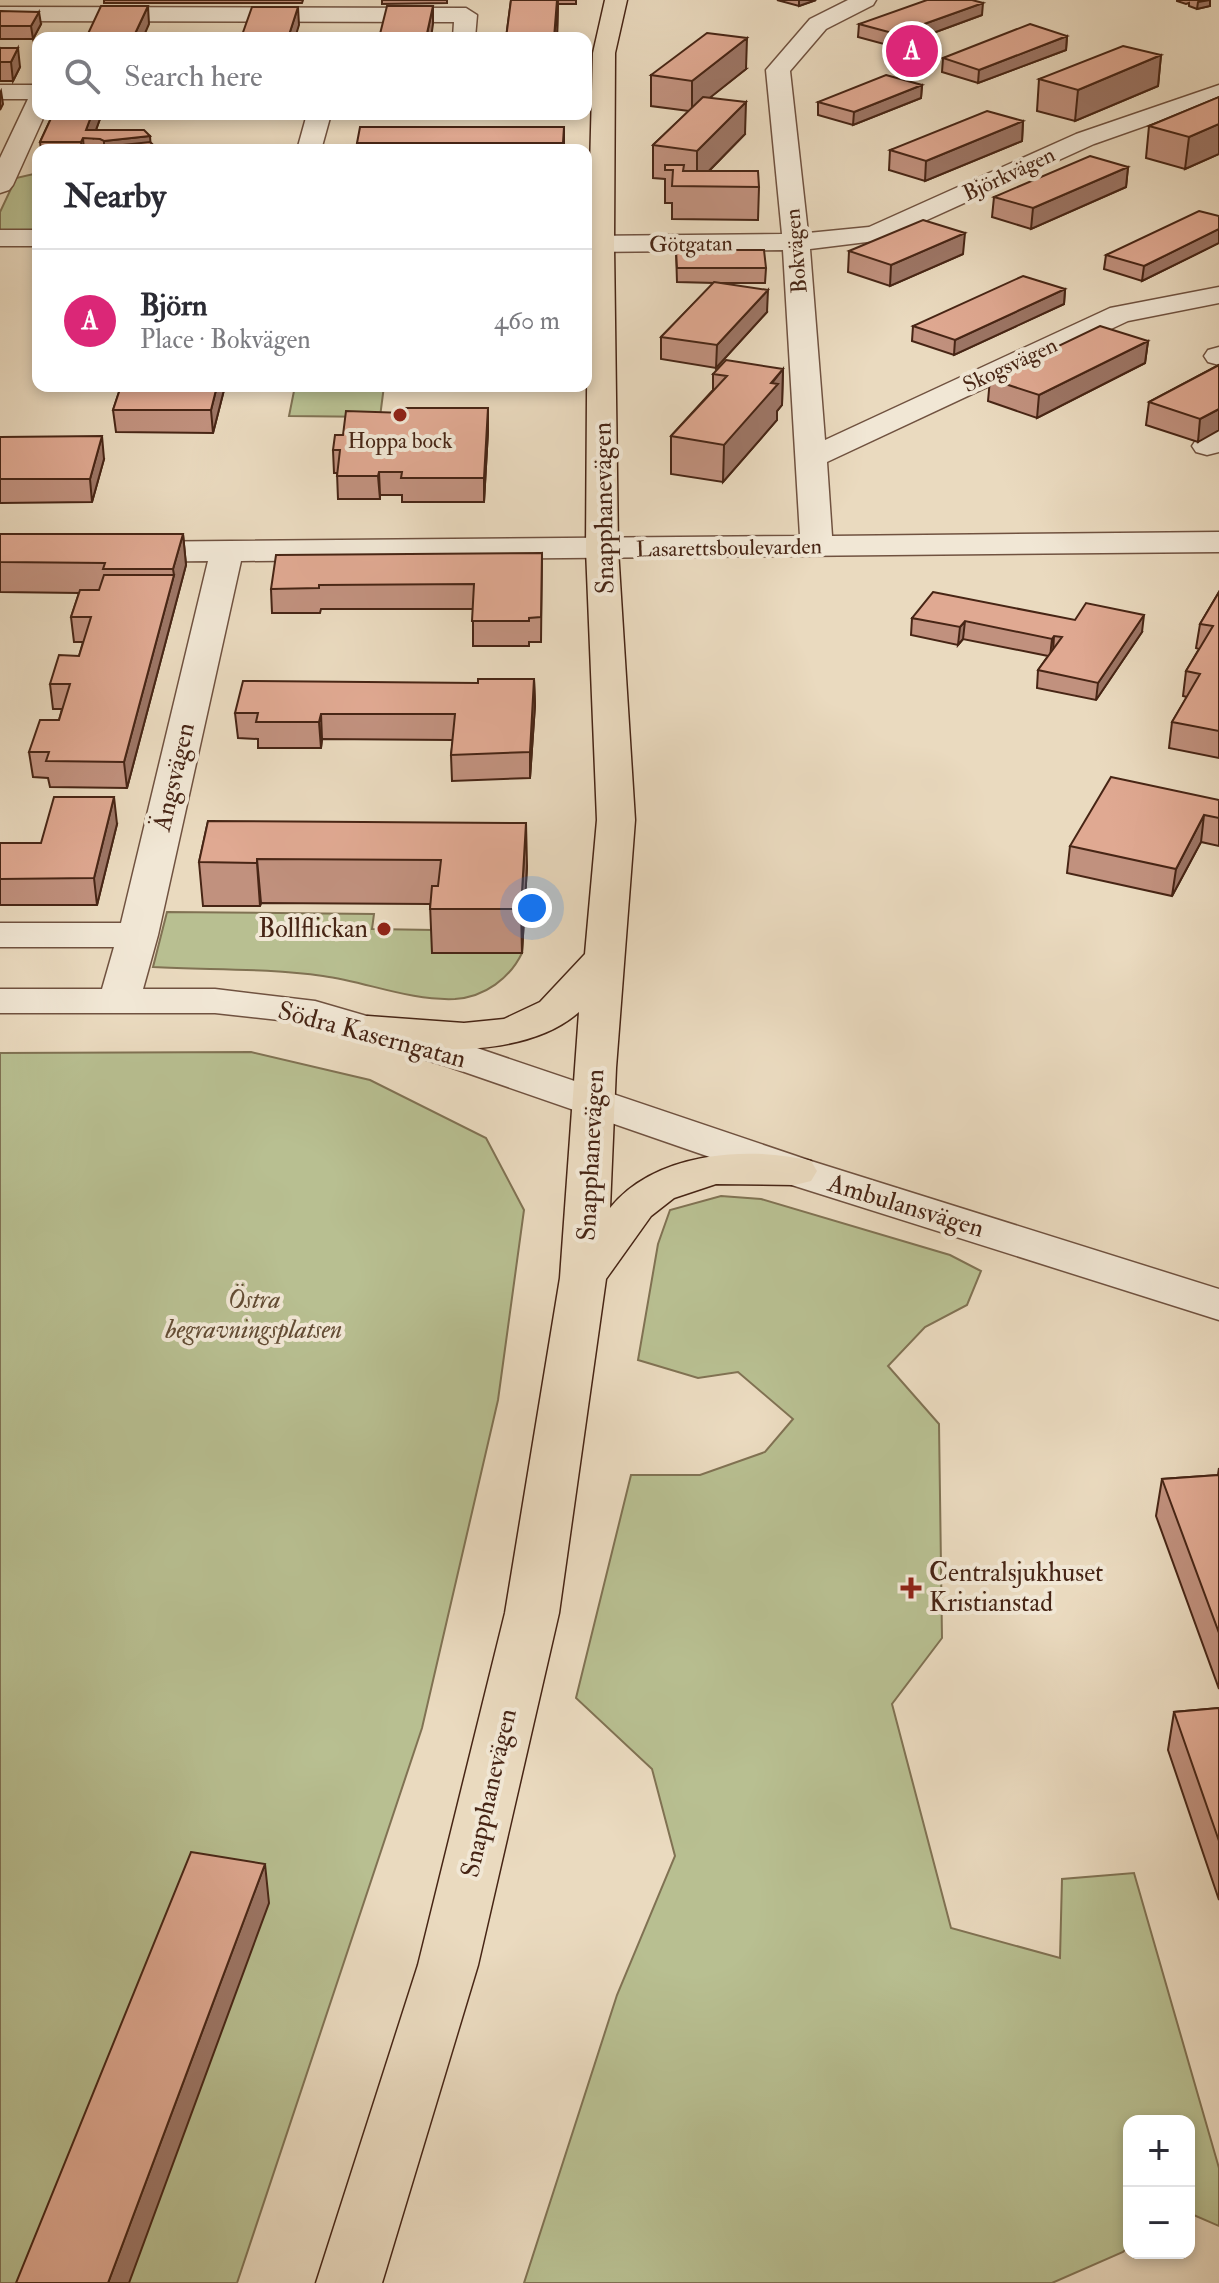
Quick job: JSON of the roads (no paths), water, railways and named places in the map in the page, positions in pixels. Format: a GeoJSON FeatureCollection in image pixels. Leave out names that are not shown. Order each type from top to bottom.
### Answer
{"type":"FeatureCollection","features":[{"type":"Feature","properties":{"kind":"main road","name":"Snapphanevägen"},"geometry":{"type":"LineString","coordinates":[[349,2283],[448,1965],[532,1613],[583,1278],[616,820],[602,549],[594,245],[605,128],[604,53],[616,0]]}},
{"type":"Feature","properties":{"kind":"main road"},"geometry":{"type":"LineString","coordinates":[[368,1029],[482,1035],[525,1026],[554,1012],[605,955]]}},
{"type":"Feature","properties":{"kind":"main road"},"geometry":{"type":"LineString","coordinates":[[583,1278],[641,1200],[673,1182],[723,1169],[756,1167],[795,1171]]}},
{"type":"Feature","properties":{"kind":"street","name":"Bokvägen"},"geometry":{"type":"LineString","coordinates":[[817,547],[796,242],[778,70],[818,24],[865,0]]}},
{"type":"Feature","properties":{"kind":"street"},"geometry":{"type":"LineString","coordinates":[[0,14],[465,27]]}},
{"type":"Feature","properties":{"kind":"street"},"geometry":{"type":"LineString","coordinates":[[69,32],[76,15]]}},
{"type":"Feature","properties":{"kind":"street"},"geometry":{"type":"LineString","coordinates":[[0,92],[32,92]]}},
{"type":"Feature","properties":{"kind":"street","name":"Björkvägen"},"geometry":{"type":"LineString","coordinates":[[796,242],[874,234],[1085,139],[1219,92]]}},
{"type":"Feature","properties":{"kind":"street"},"geometry":{"type":"LineString","coordinates":[[4,177],[32,115]]}},
{"type":"Feature","properties":{"kind":"street"},"geometry":{"type":"LineString","coordinates":[[311,144],[317,120]]}},
{"type":"Feature","properties":{"kind":"street"},"geometry":{"type":"LineString","coordinates":[[4,177],[32,170]]}},
{"type":"Feature","properties":{"kind":"street"},"geometry":{"type":"LineString","coordinates":[[0,238],[32,238]]}},
{"type":"Feature","properties":{"kind":"street","name":"Götgatan"},"geometry":{"type":"LineString","coordinates":[[594,245],[796,242]]}},
{"type":"Feature","properties":{"kind":"street","name":"Skogsvägen"},"geometry":{"type":"LineString","coordinates":[[809,459],[1120,314],[1219,295]]}},
{"type":"Feature","properties":{"kind":"street","name":"Lasarettsboulevarden"},"geometry":{"type":"LineString","coordinates":[[90,552],[1219,542]]}},
{"type":"Feature","properties":{"kind":"street","name":"Ängsvägen"},"geometry":{"type":"LineString","coordinates":[[119,1000],[138,935],[226,553]]}},
{"type":"Feature","properties":{"kind":"street"},"geometry":{"type":"LineString","coordinates":[[0,935],[138,935]]}},
{"type":"Feature","properties":{"kind":"street","name":"Södra Kaserngatan"},"geometry":{"type":"LineString","coordinates":[[0,1001],[215,1001],[300,1010],[595,1100]]}},
{"type":"Feature","properties":{"kind":"street","name":"Ambulansvägen"},"geometry":{"type":"LineString","coordinates":[[595,1100],[795,1171],[1219,1305]]}},
{"type":"Feature","properties":{"kind":"place","name":"Björn"},"geometry":{"type":"Point","coordinates":[912,51]}},
{"type":"Feature","properties":{"kind":"place","name":"Hoppa bock"},"geometry":{"type":"Point","coordinates":[400,415]}},
{"type":"Feature","properties":{"kind":"place","name":"Bollflickan"},"geometry":{"type":"Point","coordinates":[384,929]}},
{"type":"Feature","properties":{"kind":"place","name":"Centralsjukhuset Kristianstad"},"geometry":{"type":"Point","coordinates":[911,1588]}},
{"type":"Feature","properties":{"kind":"park label","name":"Östra begravningsplatsen"},"geometry":{"type":"Point","coordinates":[254,1315]}}]}
